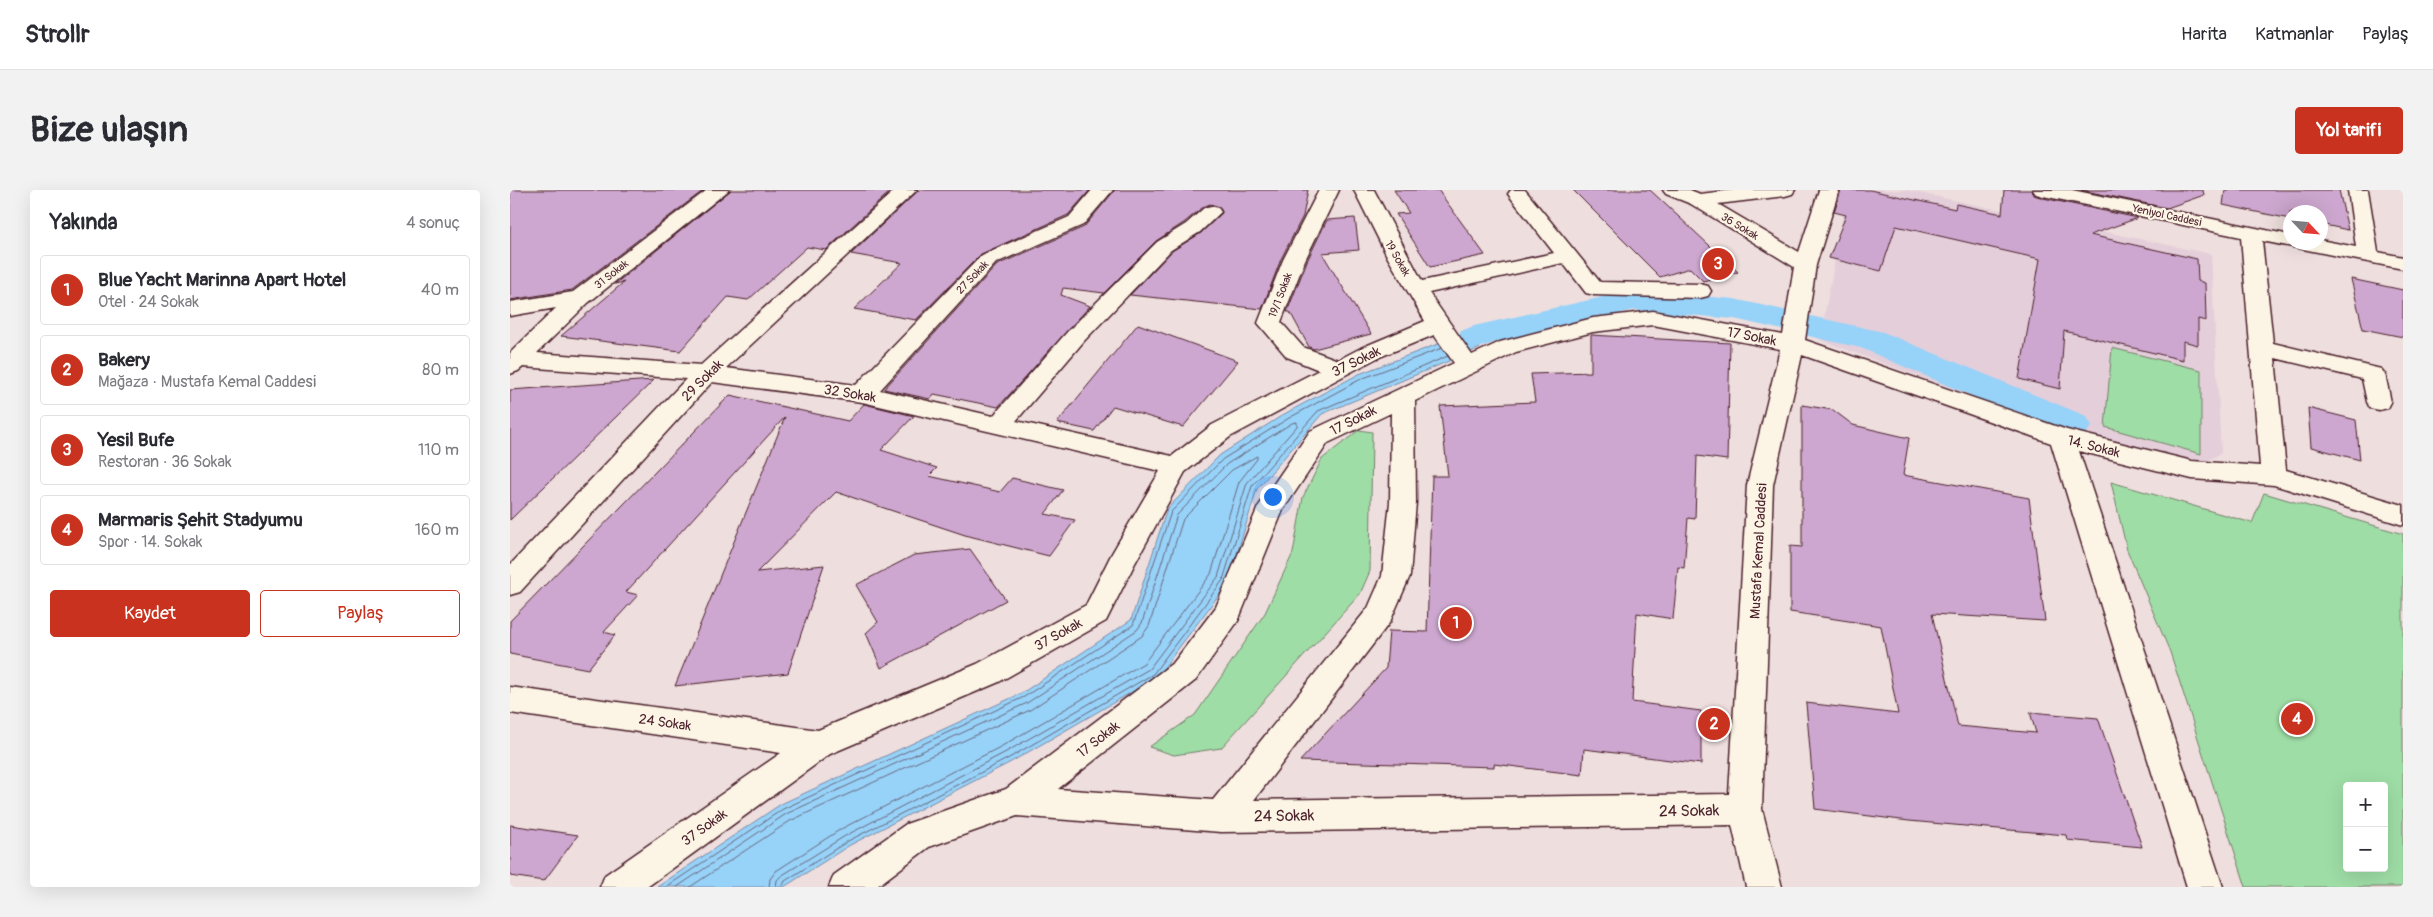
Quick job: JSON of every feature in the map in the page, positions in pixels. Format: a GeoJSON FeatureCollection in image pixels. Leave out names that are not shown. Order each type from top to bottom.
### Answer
{"type":"FeatureCollection","features":[{"type":"Feature","properties":{"kind":"street","name":"31 Sokak"},"geometry":{"type":"LineString","coordinates":[[514,362],[580,298],[719,190]]}},
{"type":"Feature","properties":{"kind":"street","name":"29 Sokak"},"geometry":{"type":"LineString","coordinates":[[510,584],[706,373],[907,190]]}},
{"type":"Feature","properties":{"kind":"street","name":"27 Sokak"},"geometry":{"type":"LineString","coordinates":[[862,394],[989,258],[1076,221],[1103,190]]}},
{"type":"Feature","properties":{"kind":"street","name":"19/1 Sokak"},"geometry":{"type":"LineString","coordinates":[[1329,190],[1294,260],[1269,323],[1295,352],[1340,369]]}},
{"type":"Feature","properties":{"kind":"street","name":"19 Sokak"},"geometry":{"type":"LineString","coordinates":[[1364,190],[1380,226],[1437,325],[1468,366]]}},
{"type":"Feature","properties":{"kind":"street","name":"36 Sokak"},"geometry":{"type":"LineString","coordinates":[[1673,190],[1698,200],[1805,265]]}},
{"type":"Feature","properties":{"kind":"street"},"geometry":{"type":"LineString","coordinates":[[1698,200],[1785,190]]}},
{"type":"Feature","properties":{"kind":"street","name":"Mustafa Kemal Caddesi"},"geometry":{"type":"LineString","coordinates":[[1764,887],[1745,809],[1760,485],[1793,344],[1805,265],[1829,190]]}},
{"type":"Feature","properties":{"kind":"street","name":"Yeniyol Caddesi"},"geometry":{"type":"LineString","coordinates":[[2043,190],[2283,239]]}},
{"type":"Feature","properties":{"kind":"street"},"geometry":{"type":"LineString","coordinates":[[2358,190],[2368,256]]}},
{"type":"Feature","properties":{"kind":"street"},"geometry":{"type":"LineString","coordinates":[[1518,194],[1594,288],[1700,291]]}},
{"type":"Feature","properties":{"kind":"street"},"geometry":{"type":"LineString","coordinates":[[998,426],[1076,336],[1164,246],[1193,228],[1211,212]]}},
{"type":"Feature","properties":{"kind":"street"},"geometry":{"type":"LineString","coordinates":[[2251,232],[2274,476]]}},
{"type":"Feature","properties":{"kind":"street"},"geometry":{"type":"LineString","coordinates":[[2328,248],[2403,264]]}},
{"type":"Feature","properties":{"kind":"street"},"geometry":{"type":"LineString","coordinates":[[1416,289],[1568,256]]}},
{"type":"Feature","properties":{"kind":"street"},"geometry":{"type":"LineString","coordinates":[[510,309],[580,298]]}},
{"type":"Feature","properties":{"kind":"street","name":"17 Sokak"},"geometry":{"type":"LineString","coordinates":[[1017,801],[1185,671],[1228,613],[1270,507],[1319,437],[1508,347],[1593,325],[1654,318],[1793,344]]}},
{"type":"Feature","properties":{"kind":"street","name":"37 Sokak"},"geometry":{"type":"LineString","coordinates":[[618,887],[819,744],[988,673],[1096,613],[1120,563],[1176,466],[1221,432],[1369,353],[1437,325]]}},
{"type":"Feature","properties":{"kind":"street","name":"14. Sokak"},"geometry":{"type":"LineString","coordinates":[[1793,344],[2062,438],[2192,470],[2274,476],[2403,515]]}},
{"type":"Feature","properties":{"kind":"street"},"geometry":{"type":"LineString","coordinates":[[2262,348],[2373,374],[2379,402]]}},
{"type":"Feature","properties":{"kind":"street","name":"32 Sokak"},"geometry":{"type":"LineString","coordinates":[[514,362],[706,373],[862,394],[1176,466]]}},
{"type":"Feature","properties":{"kind":"street"},"geometry":{"type":"LineString","coordinates":[[1221,816],[1380,614],[1396,576],[1403,502],[1403,396]]}},
{"type":"Feature","properties":{"kind":"street"},"geometry":{"type":"LineString","coordinates":[[2062,438],[2205,887]]}},
{"type":"Feature","properties":{"kind":"street","name":"24 Sokak"},"geometry":{"type":"LineString","coordinates":[[510,700],[819,744]]}},
{"type":"Feature","properties":{"kind":"street","name":"24 Sokak"},"geometry":{"type":"LineString","coordinates":[[847,887],[918,835],[1017,801],[1221,816],[1745,809]]}},
{"type":"Feature","properties":{"kind":"shaded area"},"geometry":{"type":"Polygon","coordinates":[[[1848,190],[1905,190],[2211,254],[2221,453],[2192,470],[2049,424],[1820,340],[1848,190]]]}},
{"type":"Feature","properties":{"kind":"green space"},"geometry":{"type":"Polygon","coordinates":[[[2112,348],[2201,370],[2201,454],[2105,427],[2112,348]]]}},
{"type":"Feature","properties":{"kind":"green space"},"geometry":{"type":"Polygon","coordinates":[[[1359,430],[1372,432],[1370,571],[1360,594],[1221,748],[1174,755],[1149,747],[1195,715],[1265,613],[1293,553],[1303,497],[1322,459],[1359,430]]]}},
{"type":"Feature","properties":{"kind":"green space"},"geometry":{"type":"Polygon","coordinates":[[[2111,482],[2252,523],[2264,493],[2403,534],[2403,887],[2246,887],[2170,652],[2127,550],[2111,482]]]}},
{"type":"Feature","properties":{"kind":"water"},"geometry":{"type":"Polygon","coordinates":[[[1459,336],[1473,339],[1480,348],[1322,414],[1257,489],[1228,583],[1156,678],[1011,762],[850,845],[784,887],[657,887],[781,804],[1022,693],[1131,620],[1167,509],[1220,455],[1286,413],[1359,374],[1459,336]]]}},
{"type":"Feature","properties":{"kind":"building"},"geometry":{"type":"Polygon","coordinates":[[[510,190],[704,190],[572,290],[510,300],[510,190]]]}},
{"type":"Feature","properties":{"kind":"building"},"geometry":{"type":"Polygon","coordinates":[[[731,190],[892,190],[826,250],[807,247],[748,300],[728,297],[680,351],[561,336],[624,282],[615,284],[731,190]]]}},
{"type":"Feature","properties":{"kind":"building"},"geometry":{"type":"Polygon","coordinates":[[[919,190],[1090,190],[1068,215],[981,254],[916,320],[854,309],[902,263],[851,254],[919,190]]]}},
{"type":"Feature","properties":{"kind":"building"},"geometry":{"type":"Polygon","coordinates":[[[1115,190],[1308,190],[1303,216],[1281,259],[1262,309],[1130,295],[1172,251],[1201,233],[1222,213],[1220,207],[1210,204],[1156,241],[1104,293],[1063,288],[1061,295],[1090,306],[998,407],[934,394],[930,399],[884,389],[997,265],[1084,227],[1115,190]]]}},
{"type":"Feature","properties":{"kind":"building"},"geometry":{"type":"Polygon","coordinates":[[[1394,190],[1438,190],[1485,255],[1430,267],[1396,214],[1409,213],[1394,190]]]}},
{"type":"Feature","properties":{"kind":"building"},"geometry":{"type":"Polygon","coordinates":[[[1573,190],[1650,190],[1738,272],[1703,281],[1690,268],[1660,277],[1573,190]]]}},
{"type":"Feature","properties":{"kind":"building"},"geometry":{"type":"Polygon","coordinates":[[[1841,190],[1870,190],[1955,209],[1956,204],[2002,214],[2004,190],[2031,190],[2034,195],[2043,198],[2138,218],[2090,235],[2197,259],[2198,281],[2205,283],[2206,321],[2198,319],[2198,345],[2183,341],[2183,360],[2064,331],[2060,389],[2019,379],[2040,259],[1896,226],[1881,271],[1829,258],[1846,215],[1834,212],[1841,190]]]}},
{"type":"Feature","properties":{"kind":"building"},"geometry":{"type":"Polygon","coordinates":[[[2081,190],[2203,190],[2204,195],[2167,208],[2081,190]]]}},
{"type":"Feature","properties":{"kind":"building"},"geometry":{"type":"Polygon","coordinates":[[[2225,190],[2339,190],[2348,230],[2328,226],[2328,205],[2283,205],[2283,218],[2223,205],[2225,190]]]}},
{"type":"Feature","properties":{"kind":"building"},"geometry":{"type":"Polygon","coordinates":[[[1355,218],[1359,250],[1322,253],[1371,334],[1314,349],[1309,347],[1290,312],[1287,312],[1307,261],[1327,220],[1355,218]]]}},
{"type":"Feature","properties":{"kind":"building"},"geometry":{"type":"Polygon","coordinates":[[[2351,279],[2403,290],[2403,337],[2363,329],[2351,279]]]}},
{"type":"Feature","properties":{"kind":"building"},"geometry":{"type":"Polygon","coordinates":[[[1138,324],[1238,361],[1183,427],[1113,406],[1094,431],[1057,423],[1138,324]]]}},
{"type":"Feature","properties":{"kind":"building"},"geometry":{"type":"Polygon","coordinates":[[[1591,335],[1730,343],[1727,460],[1697,456],[1695,519],[1688,518],[1684,568],[1678,567],[1673,619],[1637,613],[1632,702],[1701,711],[1701,764],[1584,749],[1582,775],[1494,764],[1494,767],[1300,761],[1386,668],[1389,631],[1427,632],[1432,476],[1448,476],[1440,406],[1535,402],[1531,374],[1591,372],[1591,335]]]}},
{"type":"Feature","properties":{"kind":"building"},"geometry":{"type":"Polygon","coordinates":[[[654,380],[510,520],[510,390],[654,380]]]}},
{"type":"Feature","properties":{"kind":"building"},"geometry":{"type":"Polygon","coordinates":[[[730,395],[848,421],[864,404],[914,416],[881,450],[937,468],[929,476],[1000,492],[1012,478],[1063,490],[1045,514],[1075,520],[1049,556],[965,535],[836,492],[757,572],[824,565],[788,673],[675,686],[785,417],[626,592],[638,595],[604,632],[615,635],[588,669],[510,654],[510,621],[730,395]]]}},
{"type":"Feature","properties":{"kind":"building"},"geometry":{"type":"Polygon","coordinates":[[[1802,405],[1833,410],[1853,425],[1909,438],[1903,475],[2029,498],[2045,621],[1932,614],[1958,726],[2036,733],[2030,712],[2098,718],[2142,847],[2067,840],[2066,835],[1909,821],[1815,809],[1806,703],[1898,714],[1881,626],[1790,612],[1790,546],[1802,547],[1802,405]]]}},
{"type":"Feature","properties":{"kind":"building"},"geometry":{"type":"Polygon","coordinates":[[[2308,408],[2356,420],[2360,460],[2311,447],[2308,408]]]}},
{"type":"Feature","properties":{"kind":"building"},"geometry":{"type":"Polygon","coordinates":[[[970,549],[1006,600],[881,668],[866,633],[878,622],[856,585],[914,555],[970,549]]]}},
{"type":"Feature","properties":{"kind":"building"},"geometry":{"type":"Polygon","coordinates":[[[510,825],[578,835],[544,881],[510,876],[510,825]]]}},
{"type":"Feature","properties":{"kind":"waterway"},"geometry":{"type":"LineString","coordinates":[[1473,339],[1486,334],[1634,300],[1734,309],[1871,340],[2073,425]]}},
{"type":"Feature","properties":{"kind":"place","name":"Yesil Bufe"},"geometry":{"type":"Point","coordinates":[1718,264]}},
{"type":"Feature","properties":{"kind":"place","name":"Blue Yacht Marinna Apart Hotel"},"geometry":{"type":"Point","coordinates":[1456,623]}},
{"type":"Feature","properties":{"kind":"place","name":"Marmaris Şehit Stadyumu"},"geometry":{"type":"Point","coordinates":[2297,719]}},
{"type":"Feature","properties":{"kind":"place","name":"Bakery"},"geometry":{"type":"Point","coordinates":[1714,724]}}]}
